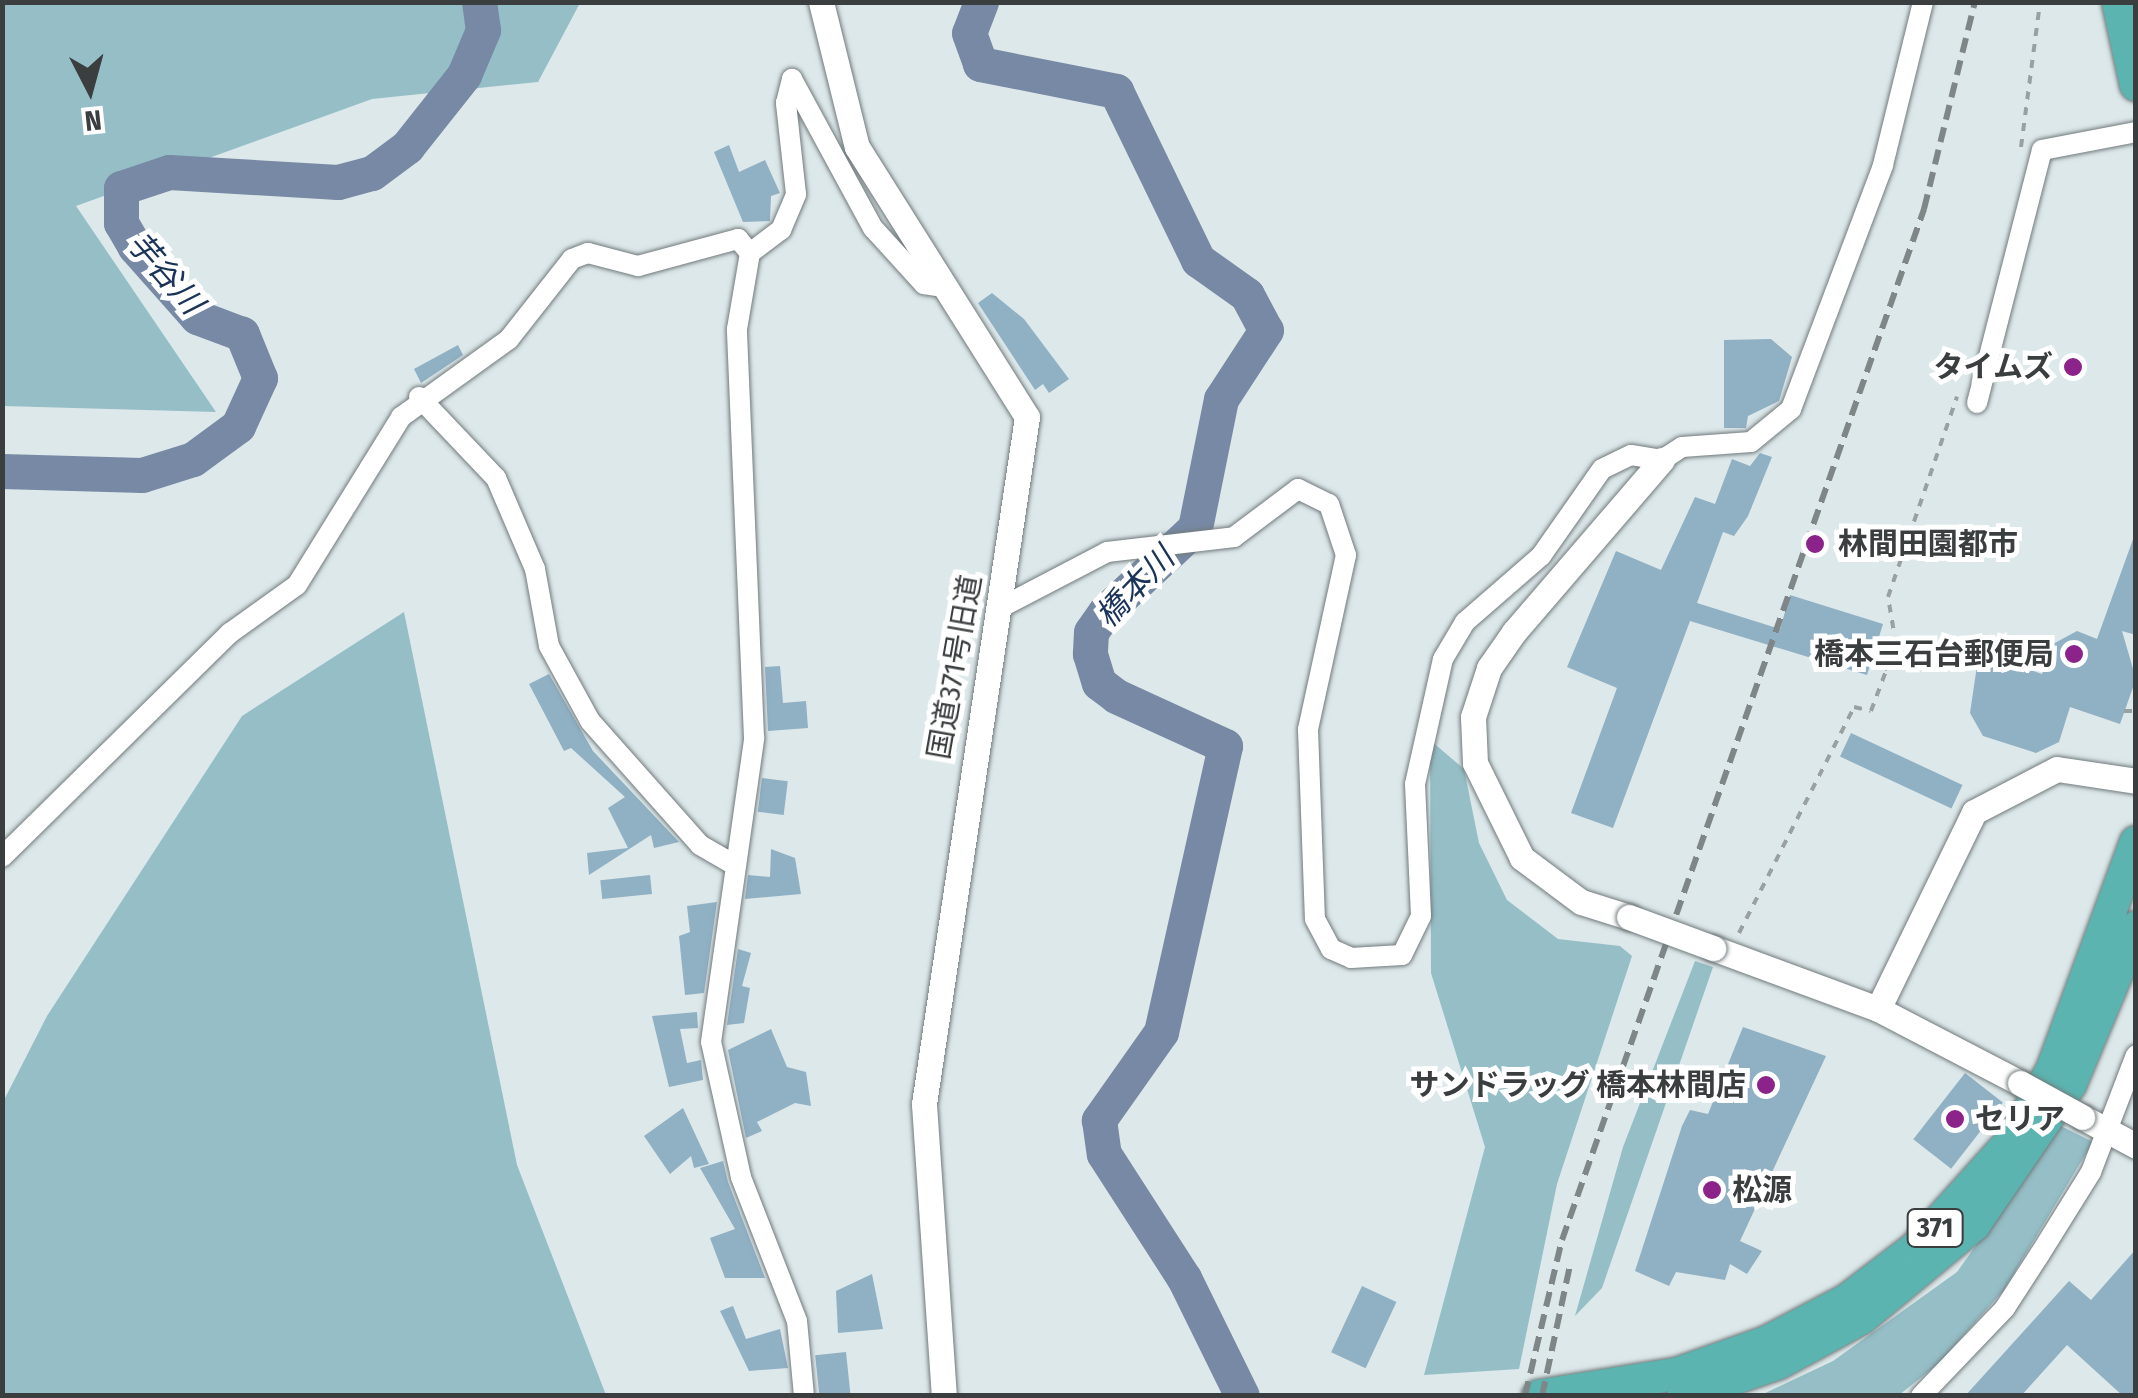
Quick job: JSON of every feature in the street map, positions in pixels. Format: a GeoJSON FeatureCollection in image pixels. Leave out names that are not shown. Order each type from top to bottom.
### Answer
{"type":"FeatureCollection","features":[{"type":"Feature","properties":{"kind":"highway"},"geometry":{"type":"LineString","coordinates":[[2118,2],[2136,84]]}},
{"type":"Feature","properties":{"kind":"highway","name":"371"},"geometry":{"type":"LineString","coordinates":[[1538,1396],[1676,1374],[1766,1342],[1848,1300],[1914,1248],[2012,1140],[2052,1070],[2136,842]]}},
{"type":"Feature","properties":{"kind":"highway","name":"371"},"geometry":{"type":"LineString","coordinates":[[1683,1396],[1779,1363],[1862,1318],[1974,1225],[2070,1085],[2136,927]]}},
{"type":"Feature","properties":{"kind":"street","name":"国道371号旧道"},"geometry":{"type":"LineString","coordinates":[[821,2],[856,147],[1027,417],[953,863],[924,1104],[944,1396]]}},
{"type":"Feature","properties":{"kind":"street"},"geometry":{"type":"LineString","coordinates":[[1923,2],[1883,165],[1792,409],[1751,442],[1682,448],[1662,460],[1514,632],[1473,717],[1475,764],[1522,858],[1581,902],[1878,1009],[2136,1146]]}},
{"type":"Feature","properties":{"kind":"street"},"geometry":{"type":"LineString","coordinates":[[804,1396],[796,1321],[715,1086],[711,1042],[754,738],[736,362],[750,253],[781,230],[796,194],[786,103],[792,80],[874,228],[924,284],[944,287]]}},
{"type":"Feature","properties":{"kind":"street"},"geometry":{"type":"LineString","coordinates":[[1977,403],[2042,150],[2136,132]]}},
{"type":"Feature","properties":{"kind":"street"},"geometry":{"type":"LineString","coordinates":[[2,857],[230,633],[297,585],[419,397],[509,339],[572,259],[588,253],[638,266],[738,239],[750,253]]}},
{"type":"Feature","properties":{"kind":"street"},"geometry":{"type":"LineString","coordinates":[[419,397],[496,478],[535,569],[549,646],[590,721],[700,845],[734,865]]}},
{"type":"Feature","properties":{"kind":"street"},"geometry":{"type":"LineString","coordinates":[[998,609],[1107,552],[1140,545],[1234,537],[1298,490],[1328,504],[1345,532],[1308,730],[1315,920],[1331,949],[1351,958],[1402,955],[1421,916],[1415,784],[1443,660],[1465,622],[1541,556],[1602,469],[1631,455],[1662,460]]}},
{"type":"Feature","properties":{"kind":"street"},"geometry":{"type":"LineString","coordinates":[[1878,1009],[1974,812],[2057,769],[2136,781]]}},
{"type":"Feature","properties":{"kind":"street"},"geometry":{"type":"LineString","coordinates":[[1921,1396],[2005,1308],[2107,1131],[2136,1055]]}},
{"type":"Feature","properties":{"kind":"path"},"geometry":{"type":"LineString","coordinates":[[2018,165],[2040,2]]}},
{"type":"Feature","properties":{"kind":"path"},"geometry":{"type":"LineString","coordinates":[[1718,950],[1754,913],[1854,707],[1871,711],[1896,644],[1888,597],[1960,388]]}},
{"type":"Feature","properties":{"kind":"path"},"geometry":{"type":"LineString","coordinates":[[1896,644],[1976,663]]}},
{"type":"Feature","properties":{"kind":"path"},"geometry":{"type":"LineString","coordinates":[[1870,664],[1887,669]]}},
{"type":"Feature","properties":{"kind":"path"},"geometry":{"type":"LineString","coordinates":[[2124,712],[2136,711]]}},
{"type":"Feature","properties":{"kind":"shaded area"},"geometry":{"type":"Polygon","coordinates":[[[3,2],[580,3],[538,82],[372,99],[76,206],[216,412],[3,406],[3,2]]]}},
{"type":"Feature","properties":{"kind":"shaded area"},"geometry":{"type":"Polygon","coordinates":[[[404,612],[517,1165],[606,1395],[3,1395],[3,1102],[47,1016],[242,716],[404,612]]]}},
{"type":"Feature","properties":{"kind":"shaded area"},"geometry":{"type":"Polygon","coordinates":[[[1430,740],[1464,769],[1479,843],[1507,900],[1558,939],[1620,946],[1632,956],[1557,1184],[1519,1369],[1424,1375],[1485,1147],[1431,973],[1430,740]]]}},
{"type":"Feature","properties":{"kind":"shaded area"},"geometry":{"type":"Polygon","coordinates":[[[1695,961],[1713,967],[1602,1288],[1575,1316],[1623,1147],[1695,961]]]}},
{"type":"Feature","properties":{"kind":"shaded area"},"geometry":{"type":"Polygon","coordinates":[[[2061,1126],[2093,1142],[2004,1290],[1938,1364],[1899,1395],[1759,1396],[1833,1361],[1957,1272],[2061,1126]]]}},
{"type":"Feature","properties":{"kind":"building"},"geometry":{"type":"Polygon","coordinates":[[[729,145],[739,172],[765,160],[780,193],[771,196],[770,221],[743,222],[714,152],[729,145]]]}},
{"type":"Feature","properties":{"kind":"building"},"geometry":{"type":"Polygon","coordinates":[[[992,293],[1024,319],[1069,379],[1049,393],[1043,384],[1035,390],[978,303],[992,293]]]}},
{"type":"Feature","properties":{"kind":"building"},"geometry":{"type":"Polygon","coordinates":[[[1771,339],[1792,357],[1779,401],[1748,416],[1746,428],[1724,428],[1724,340],[1771,339]]]}},
{"type":"Feature","properties":{"kind":"building"},"geometry":{"type":"Polygon","coordinates":[[[458,345],[463,355],[421,383],[414,369],[458,345]]]}},
{"type":"Feature","properties":{"kind":"building"},"geometry":{"type":"Polygon","coordinates":[[[1760,453],[1772,457],[1748,516],[1734,536],[1723,532],[1697,603],[1780,629],[1790,595],[1883,624],[1867,675],[1690,621],[1613,828],[1571,813],[1617,688],[1567,667],[1616,551],[1661,570],[1695,497],[1715,504],[1732,459],[1750,466],[1760,453]]]}},
{"type":"Feature","properties":{"kind":"building"},"geometry":{"type":"Polygon","coordinates":[[[2136,531],[2136,635],[2122,631],[2136,679],[2120,724],[2070,707],[2059,742],[2036,753],[1983,736],[1970,713],[1979,652],[2042,674],[2053,644],[2077,631],[2097,639],[2136,531]]]}},
{"type":"Feature","properties":{"kind":"building"},"geometry":{"type":"Polygon","coordinates":[[[780,666],[783,703],[806,701],[808,728],[768,731],[765,667],[780,666]]]}},
{"type":"Feature","properties":{"kind":"building"},"geometry":{"type":"Polygon","coordinates":[[[549,674],[593,751],[679,842],[654,848],[651,835],[589,875],[587,853],[628,848],[608,808],[625,797],[571,748],[564,751],[529,684],[549,674]]]}},
{"type":"Feature","properties":{"kind":"building"},"geometry":{"type":"Polygon","coordinates":[[[1851,733],[1962,785],[1951,809],[1840,757],[1851,733]]]}},
{"type":"Feature","properties":{"kind":"building"},"geometry":{"type":"Polygon","coordinates":[[[762,778],[788,781],[784,815],[758,812],[762,778]]]}},
{"type":"Feature","properties":{"kind":"building"},"geometry":{"type":"Polygon","coordinates":[[[771,849],[795,858],[801,894],[745,899],[748,875],[770,877],[771,849]]]}},
{"type":"Feature","properties":{"kind":"building"},"geometry":{"type":"Polygon","coordinates":[[[650,875],[652,894],[602,899],[600,880],[650,875]]]}},
{"type":"Feature","properties":{"kind":"building"},"geometry":{"type":"Polygon","coordinates":[[[717,902],[704,993],[685,995],[679,936],[690,932],[687,906],[717,902]]]}},
{"type":"Feature","properties":{"kind":"building"},"geometry":{"type":"Polygon","coordinates":[[[738,949],[751,953],[742,986],[750,988],[744,1023],[727,1025],[738,949]]]}},
{"type":"Feature","properties":{"kind":"building"},"geometry":{"type":"Polygon","coordinates":[[[697,1012],[698,1028],[680,1029],[687,1063],[701,1060],[703,1080],[669,1087],[652,1016],[697,1012]]]}},
{"type":"Feature","properties":{"kind":"building","name":"松源"},"geometry":{"type":"Polygon","coordinates":[[[1743,1027],[1826,1056],[1740,1241],[1762,1251],[1747,1274],[1730,1264],[1725,1280],[1676,1272],[1669,1286],[1635,1271],[1682,1126],[1690,1110],[1708,1114],[1743,1027]]]}},
{"type":"Feature","properties":{"kind":"building"},"geometry":{"type":"Polygon","coordinates":[[[771,1029],[787,1067],[806,1072],[811,1106],[795,1103],[757,1122],[762,1131],[746,1138],[728,1050],[771,1029]]]}},
{"type":"Feature","properties":{"kind":"building","name":"セリア"},"geometry":{"type":"Polygon","coordinates":[[[1965,1073],[2003,1103],[1951,1169],[1913,1139],[1965,1073]]]}},
{"type":"Feature","properties":{"kind":"building"},"geometry":{"type":"Polygon","coordinates":[[[683,1108],[709,1164],[694,1168],[691,1156],[670,1174],[644,1136],[683,1108]]]}},
{"type":"Feature","properties":{"kind":"building"},"geometry":{"type":"Polygon","coordinates":[[[723,1161],[765,1278],[725,1278],[710,1238],[735,1229],[700,1168],[723,1161]]]}},
{"type":"Feature","properties":{"kind":"building"},"geometry":{"type":"Polygon","coordinates":[[[2136,1249],[2136,1396],[2123,1396],[2067,1345],[2021,1396],[1965,1396],[2069,1281],[2091,1300],[2136,1249]]]}},
{"type":"Feature","properties":{"kind":"building"},"geometry":{"type":"Polygon","coordinates":[[[872,1274],[883,1329],[838,1333],[836,1291],[872,1274]]]}},
{"type":"Feature","properties":{"kind":"building"},"geometry":{"type":"Polygon","coordinates":[[[1362,1286],[1396,1302],[1366,1368],[1331,1352],[1362,1286]]]}},
{"type":"Feature","properties":{"kind":"building"},"geometry":{"type":"Polygon","coordinates":[[[733,1306],[746,1339],[780,1329],[788,1368],[749,1371],[720,1311],[733,1306]]]}},
{"type":"Feature","properties":{"kind":"building"},"geometry":{"type":"Polygon","coordinates":[[[846,1352],[851,1396],[819,1396],[815,1355],[846,1352]]]}},
{"type":"Feature","properties":{"kind":"waterway","name":"芋谷川"},"geometry":{"type":"LineString","coordinates":[[2,471],[142,475],[193,459],[238,426],[260,378],[242,334],[197,317],[135,247],[121,223],[121,188],[169,172],[338,182],[372,173],[407,147],[464,75],[483,30],[479,2]]}},
{"type":"Feature","properties":{"kind":"waterway","name":"橋本川"},"geometry":{"type":"LineString","coordinates":[[981,2],[969,33],[980,64],[1116,91],[1198,260],[1247,295],[1266,330],[1221,399],[1195,528],[1105,612],[1091,632],[1090,654],[1099,683],[1116,696],[1225,746],[1161,1032],[1099,1120],[1104,1154],[1184,1278],[1242,1396]]}},
{"type":"Feature","properties":{"kind":"railway"},"geometry":{"type":"LineString","coordinates":[[1525,1396],[1562,1240],[1924,209],[1975,2]]}},
{"type":"Feature","properties":{"kind":"railway"},"geometry":{"type":"LineString","coordinates":[[1542,1396],[1570,1265]]}},
{"type":"Feature","properties":{"kind":"place","name":"タイムズ"},"geometry":{"type":"Point","coordinates":[2073,367]}},
{"type":"Feature","properties":{"kind":"place","name":"林間田園都市"},"geometry":{"type":"Point","coordinates":[1815,544]}},
{"type":"Feature","properties":{"kind":"place","name":"橋本三石台郵便局"},"geometry":{"type":"Point","coordinates":[2074,654]}},
{"type":"Feature","properties":{"kind":"place","name":"サンドラッグ 橋本林間店"},"geometry":{"type":"Point","coordinates":[1766,1085]}},
{"type":"Feature","properties":{"kind":"place","name":"セリア"},"geometry":{"type":"Point","coordinates":[1955,1119]}},
{"type":"Feature","properties":{"kind":"place","name":"松源"},"geometry":{"type":"Point","coordinates":[1712,1190]}}]}
